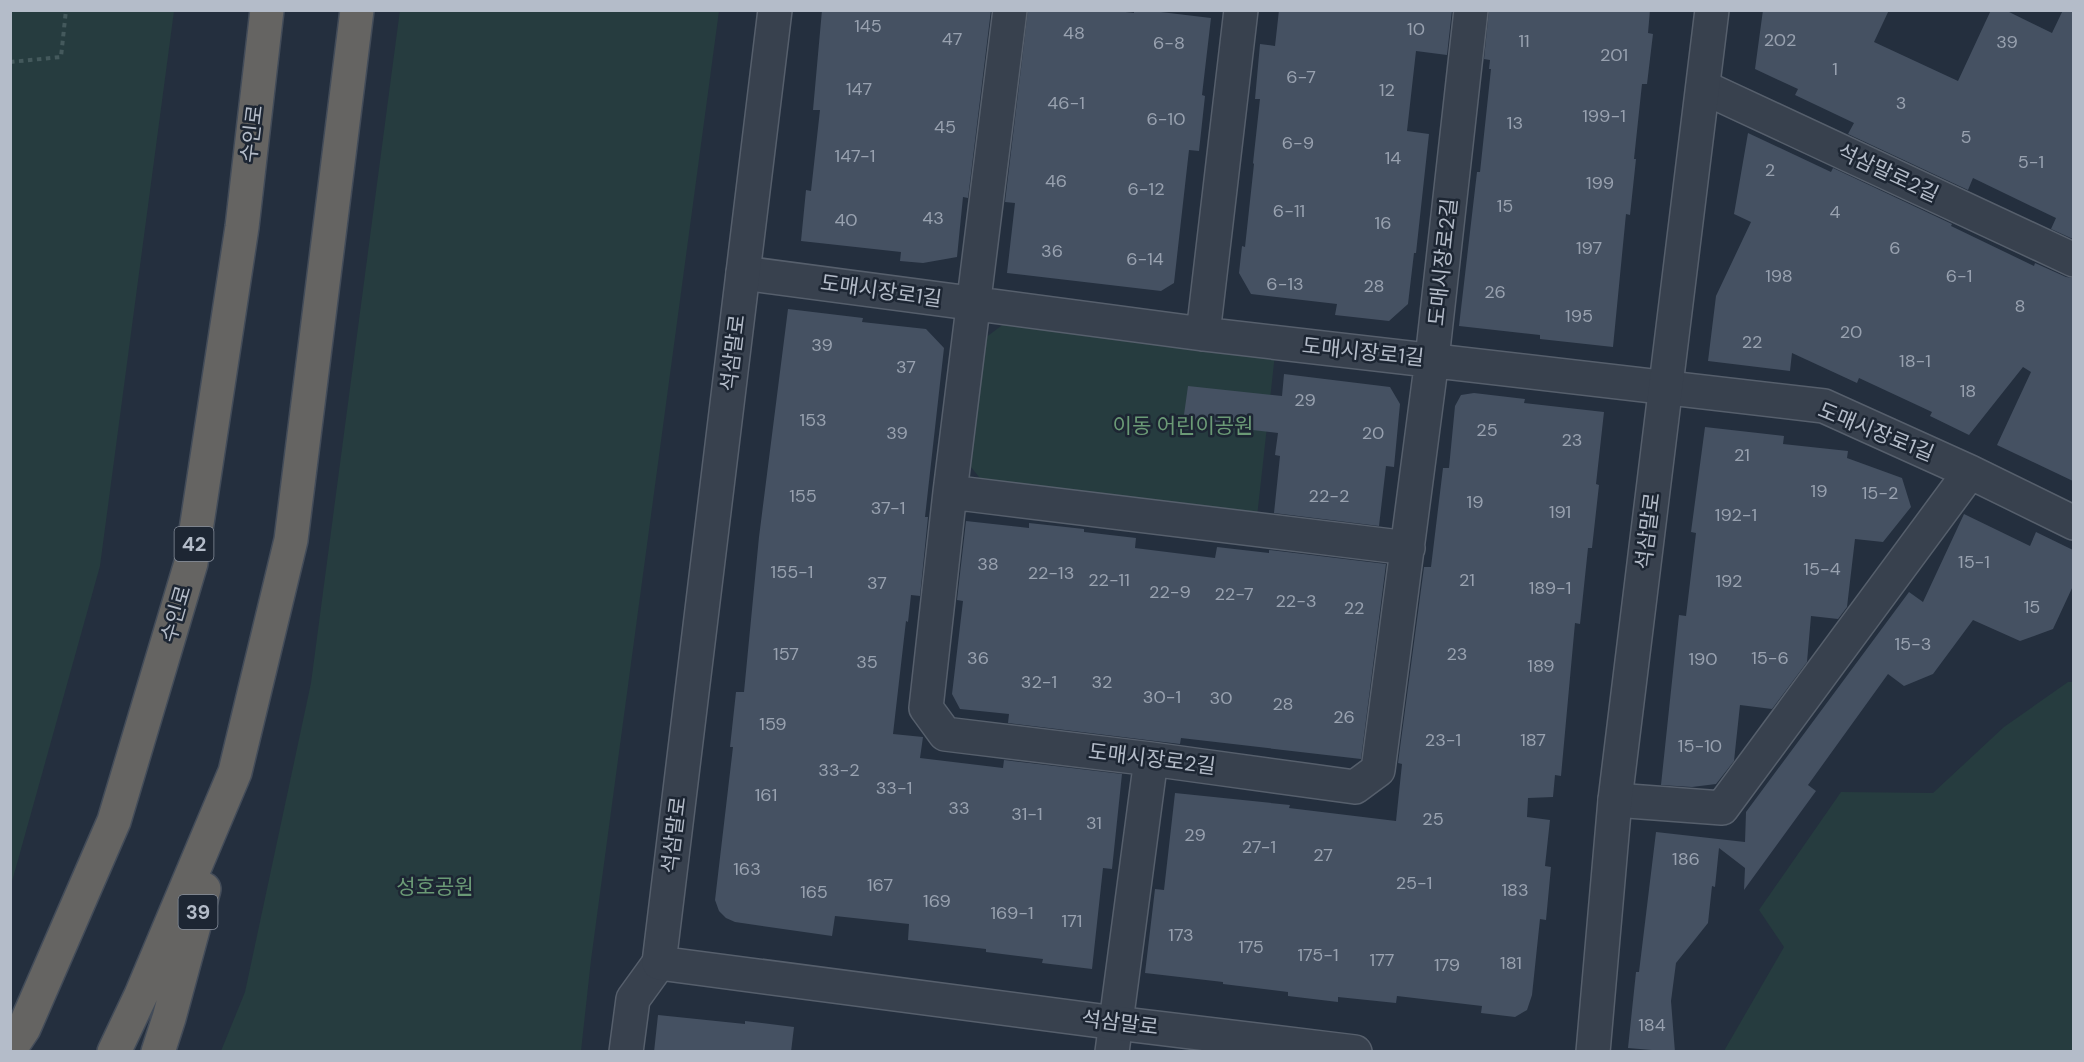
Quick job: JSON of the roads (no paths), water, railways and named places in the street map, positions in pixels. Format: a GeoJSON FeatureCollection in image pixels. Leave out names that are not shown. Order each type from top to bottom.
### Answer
{"type":"FeatureCollection","features":[{"type":"Feature","properties":{"kind":"highway","name":"수인로"},"geometry":{"type":"LineString","coordinates":[[10,1049],[24,1028],[114,821],[191,563],[242,227],[267,10]]}},
{"type":"Feature","properties":{"kind":"highway"},"geometry":{"type":"LineString","coordinates":[[114,1052],[141,995],[235,772],[291,540],[357,10]]}},
{"type":"Feature","properties":{"kind":"highway","name":"39"},"geometry":{"type":"LineString","coordinates":[[158,1052],[235,772]]}},
{"type":"Feature","properties":{"kind":"street","name":"석삼말로"},"geometry":{"type":"LineString","coordinates":[[775,10],[659,963],[1114,1037],[1355,1052]]}},
{"type":"Feature","properties":{"kind":"street","name":"도매시장로2길"},"geometry":{"type":"LineString","coordinates":[[1010,10],[950,492],[926,708],[945,734],[1355,787],[1378,770],[1432,359],[1471,10]]}},
{"type":"Feature","properties":{"kind":"street"},"geometry":{"type":"LineString","coordinates":[[1203,334],[1241,10]]}},
{"type":"Feature","properties":{"kind":"street","name":"석삼말로"},"geometry":{"type":"LineString","coordinates":[[1593,1052],[1615,800],[1712,10]]}},
{"type":"Feature","properties":{"kind":"street","name":"석삼말로2길"},"geometry":{"type":"LineString","coordinates":[[1703,87],[2073,260]]}},
{"type":"Feature","properties":{"kind":"street","name":"도매시장로1길"},"geometry":{"type":"LineString","coordinates":[[743,273],[1203,334],[1824,406],[1970,472],[2073,523]]}},
{"type":"Feature","properties":{"kind":"street"},"geometry":{"type":"LineString","coordinates":[[1615,800],[1722,808],[1970,472]]}},
{"type":"Feature","properties":{"kind":"street"},"geometry":{"type":"LineString","coordinates":[[950,492],[1408,548]]}},
{"type":"Feature","properties":{"kind":"street"},"geometry":{"type":"LineString","coordinates":[[1114,1037],[1151,759]]}},
{"type":"Feature","properties":{"kind":"street"},"geometry":{"type":"LineString","coordinates":[[626,1052],[633,999],[659,963]]}},
{"type":"Feature","properties":{"kind":"park label","name":"이동 어린이공원"},"geometry":{"type":"Point","coordinates":[1183,426]}},
{"type":"Feature","properties":{"kind":"park label","name":"성호공원"},"geometry":{"type":"Point","coordinates":[435,887]}}]}
